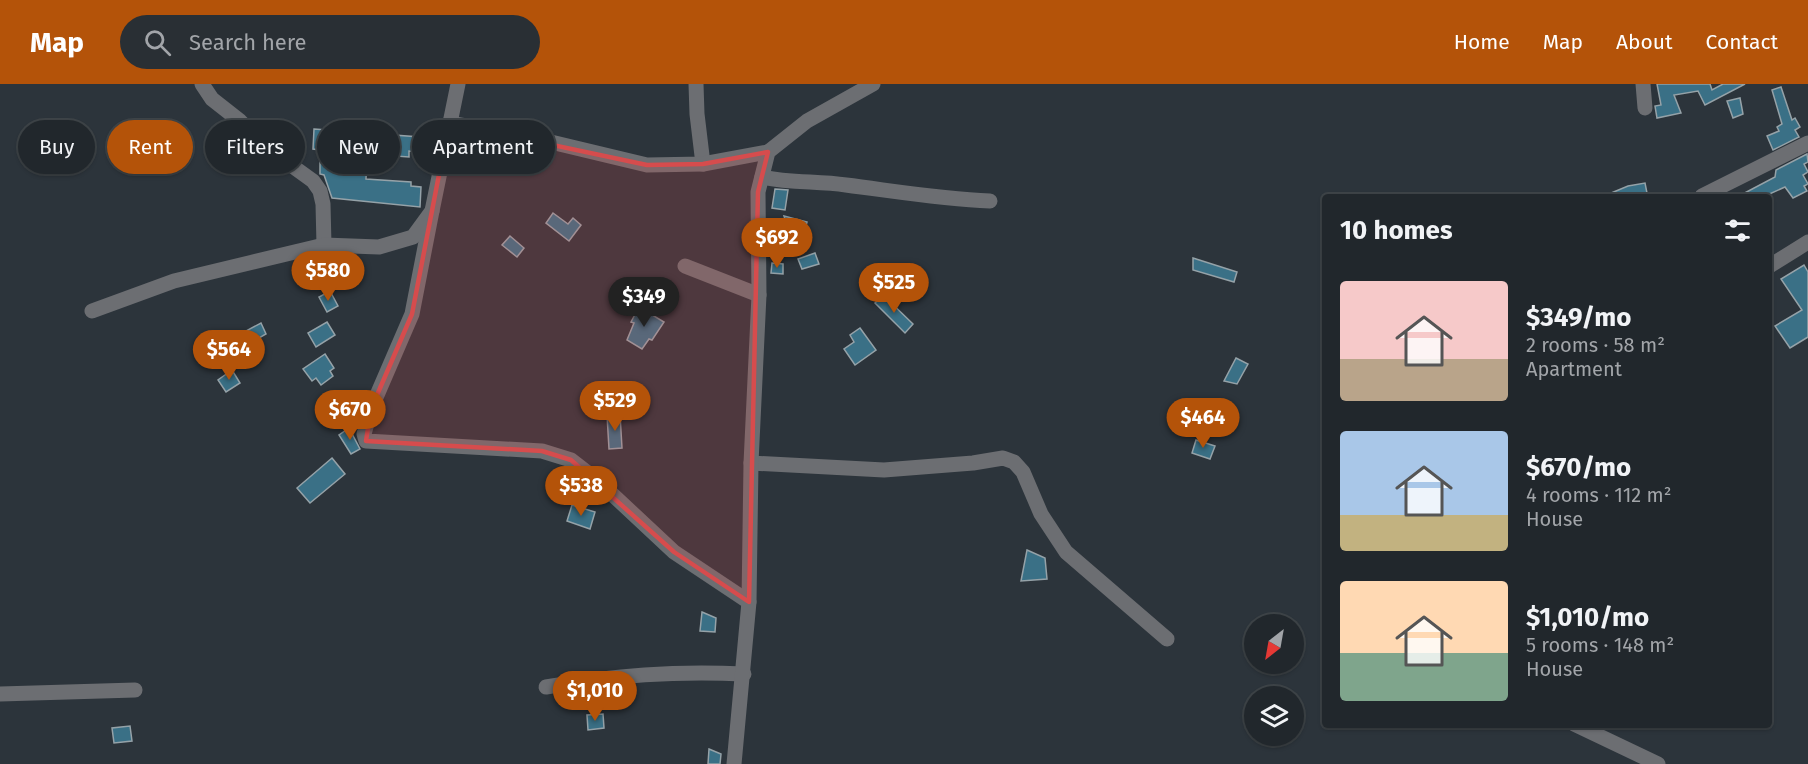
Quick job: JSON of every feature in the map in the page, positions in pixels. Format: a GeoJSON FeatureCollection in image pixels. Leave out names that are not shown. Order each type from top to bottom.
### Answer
{"type":"FeatureCollection","features":[{"type":"Feature","properties":{"kind":"street"},"geometry":{"type":"LineString","coordinates":[[202,84],[212,99],[240,121],[266,147],[313,181],[320,191],[323,204],[324,245]]}},
{"type":"Feature","properties":{"kind":"street"},"geometry":{"type":"LineString","coordinates":[[450,120],[458,84]]}},
{"type":"Feature","properties":{"kind":"street"},"geometry":{"type":"LineString","coordinates":[[696,84],[703,164]]}},
{"type":"Feature","properties":{"kind":"street"},"geometry":{"type":"LineString","coordinates":[[555,143],[647,165],[703,164],[768,153],[849,90],[873,84]]}},
{"type":"Feature","properties":{"kind":"street"},"geometry":{"type":"LineString","coordinates":[[1643,84],[1645,108]]}},
{"type":"Feature","properties":{"kind":"street"},"geometry":{"type":"LineString","coordinates":[[1706,194],[1808,143]]}},
{"type":"Feature","properties":{"kind":"street"},"geometry":{"type":"LineString","coordinates":[[734,764],[749,602],[751,463],[759,295],[758,192],[768,153]]}},
{"type":"Feature","properties":{"kind":"street"},"geometry":{"type":"LineString","coordinates":[[439,174],[412,314],[371,410],[364,434],[366,441],[542,451],[571,460],[598,481],[674,552],[749,602]]}},
{"type":"Feature","properties":{"kind":"street"},"geometry":{"type":"LineString","coordinates":[[762,177],[786,182],[842,184],[951,200],[990,201]]}},
{"type":"Feature","properties":{"kind":"street"},"geometry":{"type":"LineString","coordinates":[[92,311],[174,281],[324,245],[379,247],[413,237],[432,211]]}},
{"type":"Feature","properties":{"kind":"street"},"geometry":{"type":"LineString","coordinates":[[1772,264],[1808,242]]}},
{"type":"Feature","properties":{"kind":"street"},"geometry":{"type":"LineString","coordinates":[[685,266],[759,295]]}},
{"type":"Feature","properties":{"kind":"street"},"geometry":{"type":"LineString","coordinates":[[751,463],[884,470],[973,463],[1003,458],[1014,462],[1023,472],[1041,514],[1066,552],[1167,639]]}},
{"type":"Feature","properties":{"kind":"street"},"geometry":{"type":"LineString","coordinates":[[546,687],[613,676],[686,672],[744,674]]}},
{"type":"Feature","properties":{"kind":"street"},"geometry":{"type":"LineString","coordinates":[[0,694],[135,690]]}},
{"type":"Feature","properties":{"kind":"street"},"geometry":{"type":"LineString","coordinates":[[1582,728],[1658,764]]}},
{"type":"Feature","properties":{"kind":"highlighted area"},"geometry":{"type":"Polygon","coordinates":[[[449,123],[647,165],[703,164],[768,152],[758,192],[749,602],[674,552],[571,460],[542,451],[366,441],[371,409],[412,314],[449,123]]]}},
{"type":"Feature","properties":{"kind":"building"},"geometry":{"type":"Polygon","coordinates":[[[1657,84],[1710,84],[1712,90],[1723,84],[1745,84],[1705,105],[1698,91],[1674,95],[1681,113],[1657,118],[1655,106],[1661,105],[1657,84]]]}},
{"type":"Feature","properties":{"kind":"building"},"geometry":{"type":"Polygon","coordinates":[[[1781,87],[1792,120],[1795,118],[1800,127],[1795,130],[1799,137],[1773,150],[1767,136],[1779,131],[1777,127],[1782,124],[1772,90],[1781,87]]]}},
{"type":"Feature","properties":{"kind":"building"},"geometry":{"type":"Polygon","coordinates":[[[1740,98],[1743,114],[1733,118],[1727,101],[1740,98]]]}},
{"type":"Feature","properties":{"kind":"building"},"geometry":{"type":"Polygon","coordinates":[[[314,129],[317,129],[317,150],[313,149],[314,129]]]}},
{"type":"Feature","properties":{"kind":"building"},"geometry":{"type":"Polygon","coordinates":[[[400,135],[412,136],[412,151],[409,151],[409,157],[400,156],[400,135]]]}},
{"type":"Feature","properties":{"kind":"building"},"geometry":{"type":"Polygon","coordinates":[[[1807,154],[1808,162],[1804,164],[1808,172],[1803,175],[1808,184],[1804,186],[1807,191],[1793,198],[1785,187],[1769,194],[1743,194],[1775,177],[1776,170],[1807,154]]]}},
{"type":"Feature","properties":{"kind":"building"},"geometry":{"type":"Polygon","coordinates":[[[320,174],[366,174],[366,179],[411,182],[411,186],[421,187],[420,207],[332,198],[324,175],[320,174]]]}},
{"type":"Feature","properties":{"kind":"building"},"geometry":{"type":"Polygon","coordinates":[[[1645,183],[1647,193],[1609,194],[1628,186],[1645,183]]]}},
{"type":"Feature","properties":{"kind":"building"},"geometry":{"type":"Polygon","coordinates":[[[775,189],[788,190],[785,210],[772,208],[775,189]]]}},
{"type":"Feature","properties":{"kind":"building"},"geometry":{"type":"Polygon","coordinates":[[[553,213],[568,224],[573,218],[581,225],[569,241],[546,223],[553,213]]]}},
{"type":"Feature","properties":{"kind":"building"},"geometry":{"type":"Polygon","coordinates":[[[784,216],[807,222],[804,233],[788,228],[784,216]]]}},
{"type":"Feature","properties":{"kind":"building"},"geometry":{"type":"Polygon","coordinates":[[[510,236],[524,248],[517,257],[502,245],[510,236]]]}},
{"type":"Feature","properties":{"kind":"building"},"geometry":{"type":"Polygon","coordinates":[[[815,253],[819,264],[802,269],[798,259],[815,253]]]}},
{"type":"Feature","properties":{"kind":"building"},"geometry":{"type":"Polygon","coordinates":[[[1193,258],[1237,272],[1234,282],[1193,270],[1193,258]]]}},
{"type":"Feature","properties":{"kind":"building"},"geometry":{"type":"Polygon","coordinates":[[[772,263],[783,264],[783,274],[771,273],[772,263]]]}},
{"type":"Feature","properties":{"kind":"building"},"geometry":{"type":"Polygon","coordinates":[[[1804,265],[1808,272],[1808,337],[1790,348],[1775,326],[1802,310],[1781,279],[1804,265]]]}},
{"type":"Feature","properties":{"kind":"building"},"geometry":{"type":"Polygon","coordinates":[[[330,291],[338,306],[327,312],[319,297],[330,291]]]}},
{"type":"Feature","properties":{"kind":"building"},"geometry":{"type":"Polygon","coordinates":[[[883,295],[913,324],[905,333],[875,303],[883,295]]]}},
{"type":"Feature","properties":{"kind":"building"},"geometry":{"type":"Polygon","coordinates":[[[639,307],[664,322],[652,340],[649,339],[642,349],[627,340],[634,323],[631,322],[639,307]]]}},
{"type":"Feature","properties":{"kind":"building"},"geometry":{"type":"Polygon","coordinates":[[[327,322],[335,335],[316,347],[308,333],[327,322]]]}},
{"type":"Feature","properties":{"kind":"building"},"geometry":{"type":"Polygon","coordinates":[[[261,323],[266,334],[252,342],[246,331],[261,323]]]}},
{"type":"Feature","properties":{"kind":"building"},"geometry":{"type":"Polygon","coordinates":[[[860,328],[876,350],[855,365],[844,349],[854,342],[850,335],[860,328]]]}},
{"type":"Feature","properties":{"kind":"building"},"geometry":{"type":"Polygon","coordinates":[[[325,354],[334,368],[330,371],[333,376],[321,385],[316,378],[312,381],[303,369],[325,354]]]}},
{"type":"Feature","properties":{"kind":"building"},"geometry":{"type":"Polygon","coordinates":[[[1236,358],[1248,364],[1237,384],[1224,381],[1236,358]]]}},
{"type":"Feature","properties":{"kind":"building"},"geometry":{"type":"Polygon","coordinates":[[[232,370],[240,383],[226,392],[218,380],[232,370]]]}},
{"type":"Feature","properties":{"kind":"building"},"geometry":{"type":"Polygon","coordinates":[[[340,394],[362,406],[354,428],[329,415],[340,394]]]}},
{"type":"Feature","properties":{"kind":"building"},"geometry":{"type":"Polygon","coordinates":[[[620,414],[622,448],[609,449],[607,415],[620,414]]]}},
{"type":"Feature","properties":{"kind":"building"},"geometry":{"type":"Polygon","coordinates":[[[349,428],[360,449],[351,454],[339,435],[349,428]]]}},
{"type":"Feature","properties":{"kind":"building"},"geometry":{"type":"Polygon","coordinates":[[[1196,440],[1215,446],[1210,459],[1192,453],[1196,440]]]}},
{"type":"Feature","properties":{"kind":"building"},"geometry":{"type":"Polygon","coordinates":[[[332,458],[345,474],[310,503],[297,488],[332,458]]]}},
{"type":"Feature","properties":{"kind":"building"},"geometry":{"type":"Polygon","coordinates":[[[572,505],[595,512],[590,529],[567,521],[572,505]]]}},
{"type":"Feature","properties":{"kind":"building"},"geometry":{"type":"Polygon","coordinates":[[[1027,550],[1045,558],[1047,579],[1021,581],[1027,550]]]}},
{"type":"Feature","properties":{"kind":"building"},"geometry":{"type":"Polygon","coordinates":[[[702,612],[716,618],[715,632],[700,631],[702,612]]]}},
{"type":"Feature","properties":{"kind":"building"},"geometry":{"type":"Polygon","coordinates":[[[603,714],[604,728],[588,730],[587,715],[603,714]]]}},
{"type":"Feature","properties":{"kind":"building"},"geometry":{"type":"Polygon","coordinates":[[[130,726],[132,741],[114,743],[112,728],[130,726]]]}},
{"type":"Feature","properties":{"kind":"building"},"geometry":{"type":"Polygon","coordinates":[[[709,749],[721,754],[720,764],[708,764],[709,749]]]}}]}
